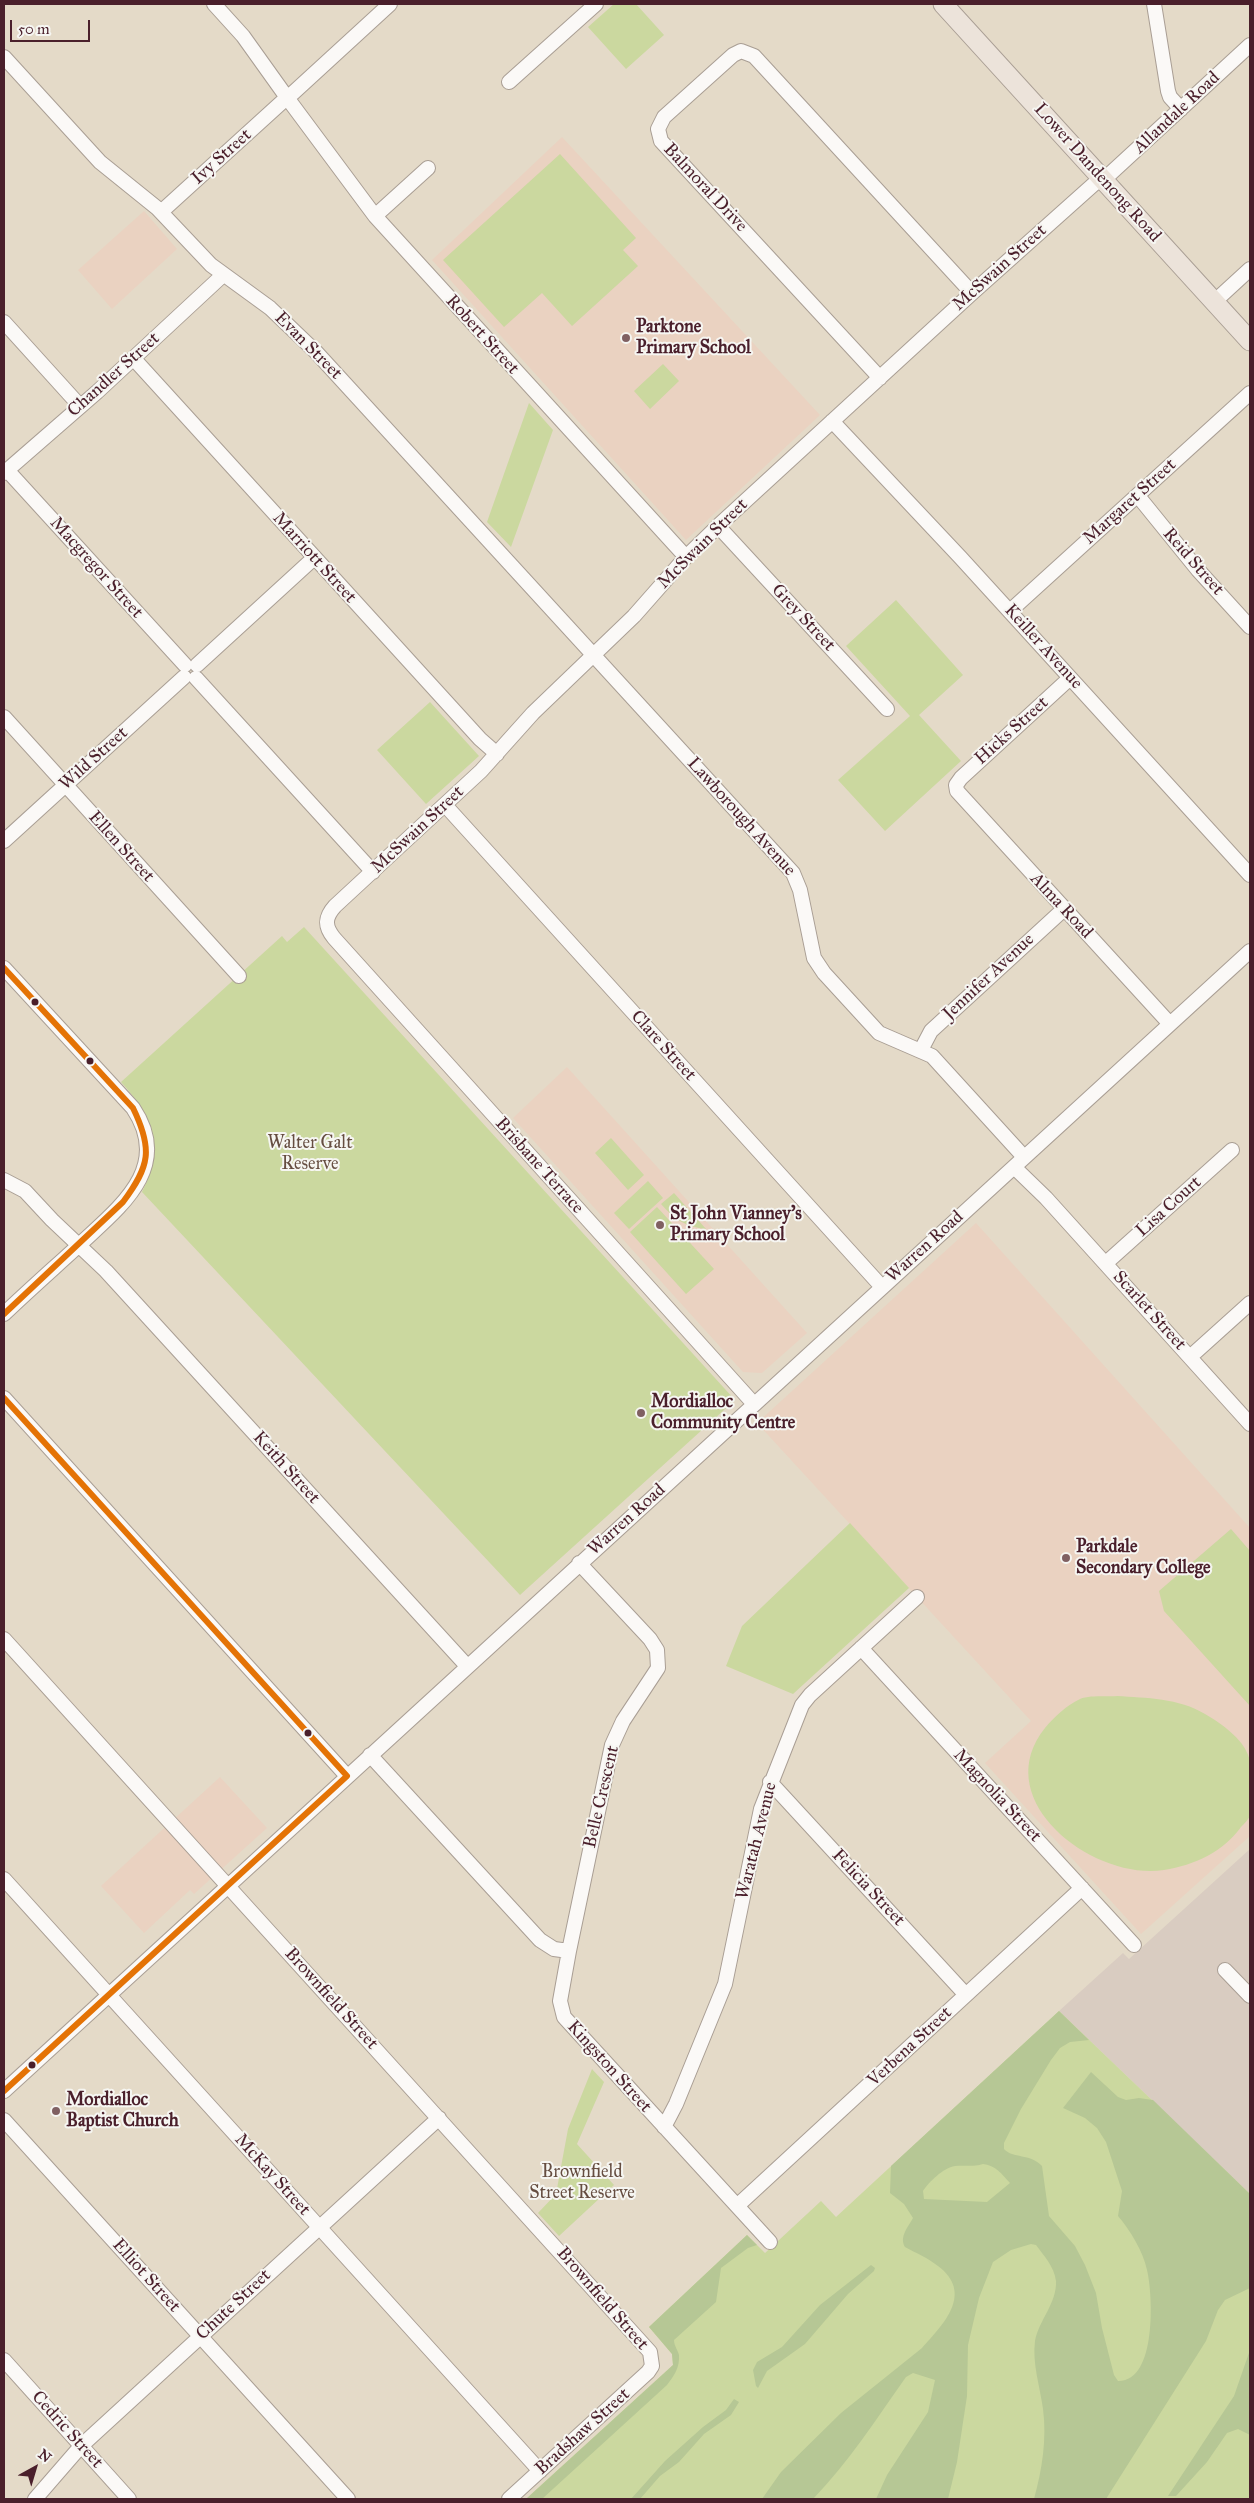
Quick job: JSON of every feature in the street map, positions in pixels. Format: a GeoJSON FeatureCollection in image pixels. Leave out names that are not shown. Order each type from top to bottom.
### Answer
{"type":"FeatureCollection","features":[{"type":"Feature","properties":{"kind":"highway","name":"Lower Dandenong Road"},"geometry":{"type":"LineString","coordinates":[[943,4],[1250,341]]}},
{"type":"Feature","properties":{"kind":"street","name":"Robert Street"},"geometry":{"type":"LineString","coordinates":[[214,4],[243,36],[375,216],[686,557]]}},
{"type":"Feature","properties":{"kind":"street","name":"Ivy Street"},"geometry":{"type":"LineString","coordinates":[[161,212],[390,4]]}},
{"type":"Feature","properties":{"kind":"street"},"geometry":{"type":"LineString","coordinates":[[1154,4],[1168,91],[1170,97],[1181,109]]}},
{"type":"Feature","properties":{"kind":"street"},"geometry":{"type":"LineString","coordinates":[[509,82],[588,6]]}},
{"type":"Feature","properties":{"kind":"street","name":"Allandale Road"},"geometry":{"type":"LineString","coordinates":[[1102,179],[1250,45]]}},
{"type":"Feature","properties":{"kind":"street","name":"Balmoral Drive"},"geometry":{"type":"LineString","coordinates":[[880,378],[661,141],[658,129],[664,117],[733,55],[741,51],[749,53],[765,66],[972,293]]}},
{"type":"Feature","properties":{"kind":"street","name":"Evan Street"},"geometry":{"type":"LineString","coordinates":[[4,57],[100,162],[161,212],[195,251],[223,275],[254,296],[299,334],[594,656]]}},
{"type":"Feature","properties":{"kind":"street"},"geometry":{"type":"LineString","coordinates":[[375,216],[428,168]]}},
{"type":"Feature","properties":{"kind":"street","name":"McSwain Street"},"geometry":{"type":"LineString","coordinates":[[326,927],[330,911],[497,754],[533,713],[634,616],[686,557],[718,526],[972,293],[1094,184],[1102,179]]}},
{"type":"Feature","properties":{"kind":"street"},"geometry":{"type":"LineString","coordinates":[[1214,302],[1250,269]]}},
{"type":"Feature","properties":{"kind":"street","name":"Chandler Street"},"geometry":{"type":"LineString","coordinates":[[5,472],[134,358],[223,275]]}},
{"type":"Feature","properties":{"kind":"street"},"geometry":{"type":"LineString","coordinates":[[4,322],[80,406]]}},
{"type":"Feature","properties":{"kind":"street","name":"Marriott Street"},"geometry":{"type":"LineString","coordinates":[[134,358],[314,558],[480,739],[497,754]]}},
{"type":"Feature","properties":{"kind":"street","name":"Margaret Street"},"geometry":{"type":"LineString","coordinates":[[1010,611],[1250,393]]}},
{"type":"Feature","properties":{"kind":"street","name":"Keiller Avenue"},"geometry":{"type":"LineString","coordinates":[[832,421],[1010,611],[1250,875]]}},
{"type":"Feature","properties":{"kind":"street","name":"Macgregor Street"},"geometry":{"type":"LineString","coordinates":[[5,472],[373,872]]}},
{"type":"Feature","properties":{"kind":"street","name":"Reid Street"},"geometry":{"type":"LineString","coordinates":[[1138,496],[1192,563],[1248,620]]}},
{"type":"Feature","properties":{"kind":"street","name":"Grey Street"},"geometry":{"type":"LineString","coordinates":[[718,526],[887,710]]}},
{"type":"Feature","properties":{"kind":"street","name":"Wild Street"},"geometry":{"type":"LineString","coordinates":[[4,841],[314,558]]}},
{"type":"Feature","properties":{"kind":"street","name":"Lawborough Avenue"},"geometry":{"type":"LineString","coordinates":[[594,656],[793,873],[800,890],[814,958],[824,973],[879,1033],[921,1050],[938,1062],[1019,1162]]}},
{"type":"Feature","properties":{"kind":"street","name":"Hicks Street"},"geometry":{"type":"LineString","coordinates":[[956,785],[961,778],[1070,678]]}},
{"type":"Feature","properties":{"kind":"street","name":"Ellen Street"},"geometry":{"type":"LineString","coordinates":[[4,717],[239,976]]}},
{"type":"Feature","properties":{"kind":"street","name":"Alma Road"},"geometry":{"type":"LineString","coordinates":[[956,785],[961,798],[1170,1024]]}},
{"type":"Feature","properties":{"kind":"street","name":"Clare Street"},"geometry":{"type":"LineString","coordinates":[[445,804],[882,1287]]}},
{"type":"Feature","properties":{"kind":"street","name":"Jennifer Avenue"},"geometry":{"type":"LineString","coordinates":[[921,1050],[931,1031],[1064,909]]}},
{"type":"Feature","properties":{"kind":"street","name":"Brisbane Terrace"},"geometry":{"type":"LineString","coordinates":[[326,927],[754,1404]]}},
{"type":"Feature","properties":{"kind":"street","name":"Warren Road"},"geometry":{"type":"LineString","coordinates":[[4,2091],[1250,951]]}},
{"type":"Feature","properties":{"kind":"street"},"geometry":{"type":"LineString","coordinates":[[4,968],[133,1108],[143,1128],[146,1154],[144,1168],[136,1187],[126,1202],[4,1314]]}},
{"type":"Feature","properties":{"kind":"street","name":"Lisa Court"},"geometry":{"type":"LineString","coordinates":[[1106,1264],[1232,1150]]}},
{"type":"Feature","properties":{"kind":"street","name":"Scarlet Street"},"geometry":{"type":"LineString","coordinates":[[1019,1162],[1046,1198],[1250,1424]]}},
{"type":"Feature","properties":{"kind":"street","name":"Keith Street"},"geometry":{"type":"LineString","coordinates":[[4,1180],[25,1191],[52,1220],[106,1270],[467,1666]]}},
{"type":"Feature","properties":{"kind":"street"},"geometry":{"type":"LineString","coordinates":[[1190,1357],[1250,1303]]}},
{"type":"Feature","properties":{"kind":"street"},"geometry":{"type":"LineString","coordinates":[[4,1398],[348,1776]]}},
{"type":"Feature","properties":{"kind":"street","name":"Belle Crescent"},"geometry":{"type":"LineString","coordinates":[[569,1951],[612,1745],[623,1721],[654,1676],[659,1661],[657,1650],[650,1639],[579,1564]]}},
{"type":"Feature","properties":{"kind":"street","name":"Waratah Avenue"},"geometry":{"type":"LineString","coordinates":[[664,2127],[676,2104],[725,1984],[761,1809],[770,1782],[806,1700],[917,1597]]}},
{"type":"Feature","properties":{"kind":"street","name":"Brownfield Street"},"geometry":{"type":"LineString","coordinates":[[4,1639],[646,2347],[652,2362]]}},
{"type":"Feature","properties":{"kind":"street","name":"Magnolia Street"},"geometry":{"type":"LineString","coordinates":[[861,1648],[1134,1944]]}},
{"type":"Feature","properties":{"kind":"street"},"geometry":{"type":"LineString","coordinates":[[370,1755],[540,1940],[554,1949],[569,1951]]}},
{"type":"Feature","properties":{"kind":"street","name":"Felicia Street"},"geometry":{"type":"LineString","coordinates":[[770,1782],[966,1995]]}},
{"type":"Feature","properties":{"kind":"street","name":"McKay Street"},"geometry":{"type":"LineString","coordinates":[[4,1879],[540,2471]]}},
{"type":"Feature","properties":{"kind":"street","name":"Verbena Street"},"geometry":{"type":"LineString","coordinates":[[737,2206],[1082,1888]]}},
{"type":"Feature","properties":{"kind":"street","name":"Kingston Street"},"geometry":{"type":"LineString","coordinates":[[569,1951],[560,2001],[564,2017],[770,2242]]}},
{"type":"Feature","properties":{"kind":"street"},"geometry":{"type":"LineString","coordinates":[[1226,1970],[1250,1996]]}},
{"type":"Feature","properties":{"kind":"street","name":"Chute Street"},"geometry":{"type":"LineString","coordinates":[[35,2499],[81,2446],[439,2118]]}},
{"type":"Feature","properties":{"kind":"street","name":"Elliot Street"},"geometry":{"type":"LineString","coordinates":[[4,2120],[348,2499]]}},
{"type":"Feature","properties":{"kind":"street","name":"Cedric Street"},"geometry":{"type":"LineString","coordinates":[[4,2360],[130,2499]]}},
{"type":"Feature","properties":{"kind":"street","name":"Bradshaw Street"},"geometry":{"type":"LineString","coordinates":[[509,2499],[648,2372],[652,2362]]}},
{"type":"Feature","properties":{"kind":"shaded area","name":"Parktone Primary School"},"geometry":{"type":"Polygon","coordinates":[[[562,137],[820,415],[686,540],[432,260],[562,137]]]}},
{"type":"Feature","properties":{"kind":"shaded area"},"geometry":{"type":"Polygon","coordinates":[[[144,211],[177,249],[112,309],[78,270],[144,211]]]}},
{"type":"Feature","properties":{"kind":"shaded area","name":"St John Vianney's Primary School"},"geometry":{"type":"Polygon","coordinates":[[[567,1067],[807,1333],[762,1373],[743,1372],[513,1118],[567,1067]]]}},
{"type":"Feature","properties":{"kind":"shaded area","name":"Parkdale Secondary College"},"geometry":{"type":"Polygon","coordinates":[[[976,1223],[1250,1528],[1250,1836],[1141,1934],[985,1763],[1031,1721],[757,1423],[976,1223]]]}},
{"type":"Feature","properties":{"kind":"shaded area"},"geometry":{"type":"Polygon","coordinates":[[[220,1777],[267,1828],[194,1894],[190,1890],[144,1933],[101,1886],[220,1777]]]}},
{"type":"Feature","properties":{"kind":"shaded area"},"geometry":{"type":"Polygon","coordinates":[[[1250,1849],[1250,2194],[1059,2011],[1123,1953],[1129,1959],[1250,1849]]]}},
{"type":"Feature","properties":{"kind":"green space"},"geometry":{"type":"Polygon","coordinates":[[[614,4],[636,4],[664,35],[626,69],[588,27],[614,4]]]}},
{"type":"Feature","properties":{"kind":"green space"},"geometry":{"type":"Polygon","coordinates":[[[560,154],[636,238],[623,250],[638,266],[572,326],[542,293],[504,327],[443,260],[560,154]]]}},
{"type":"Feature","properties":{"kind":"green space"},"geometry":{"type":"Polygon","coordinates":[[[663,364],[679,381],[650,409],[634,391],[663,364]]]}},
{"type":"Feature","properties":{"kind":"green space"},"geometry":{"type":"Polygon","coordinates":[[[529,403],[553,430],[511,547],[487,522],[529,403]]]}},
{"type":"Feature","properties":{"kind":"green space"},"geometry":{"type":"Polygon","coordinates":[[[896,600],[963,675],[919,715],[961,761],[885,831],[838,780],[910,716],[846,646],[896,600]]]}},
{"type":"Feature","properties":{"kind":"green space"},"geometry":{"type":"Polygon","coordinates":[[[430,702],[479,756],[426,804],[377,750],[430,702]]]}},
{"type":"Feature","properties":{"kind":"green space","name":"Walter Galt Reserve"},"geometry":{"type":"Polygon","coordinates":[[[304,927],[735,1400],[520,1595],[142,1192],[153,1161],[152,1133],[148,1120],[141,1108],[121,1082],[282,936],[287,942],[304,927]]]}},
{"type":"Feature","properties":{"kind":"green space"},"geometry":{"type":"Polygon","coordinates":[[[611,1138],[644,1175],[628,1190],[595,1153],[611,1138]]]}},
{"type":"Feature","properties":{"kind":"green space"},"geometry":{"type":"Polygon","coordinates":[[[648,1181],[663,1198],[629,1229],[614,1213],[648,1181]]]}},
{"type":"Feature","properties":{"kind":"green space"},"geometry":{"type":"Polygon","coordinates":[[[674,1193],[706,1229],[681,1221],[661,1204],[674,1193]]]}},
{"type":"Feature","properties":{"kind":"green space"},"geometry":{"type":"Polygon","coordinates":[[[657,1207],[714,1269],[686,1294],[630,1232],[657,1207]]]}},
{"type":"Feature","properties":{"kind":"green space"},"geometry":{"type":"Polygon","coordinates":[[[850,1523],[909,1588],[793,1694],[726,1666],[742,1626],[850,1523]]]}},
{"type":"Feature","properties":{"kind":"green space"},"geometry":{"type":"Polygon","coordinates":[[[1231,1529],[1250,1551],[1250,1706],[1164,1611],[1159,1591],[1231,1529]]]}},
{"type":"Feature","properties":{"kind":"green space"},"geometry":{"type":"Polygon","coordinates":[[[1117,1696],[1162,1700],[1184,1705],[1212,1718],[1239,1740],[1248,1754],[1250,1765],[1251,1812],[1248,1820],[1226,1844],[1207,1856],[1187,1865],[1164,1870],[1136,1870],[1107,1863],[1080,1849],[1056,1830],[1038,1807],[1029,1782],[1031,1755],[1045,1728],[1061,1712],[1080,1699],[1117,1696]]]}},
{"type":"Feature","properties":{"kind":"green space"},"geometry":{"type":"Polygon","coordinates":[[[1059,2011],[1250,2194],[1250,2499],[526,2499],[673,2365],[672,2354],[649,2327],[747,2235],[765,2253],[821,2201],[836,2217],[1059,2011]]]}},
{"type":"Feature","properties":{"kind":"green space"},"geometry":{"type":"Polygon","coordinates":[[[1059,2011],[1089,2040],[1070,2042],[1060,2048],[1021,2109],[1004,2143],[1004,2149],[1012,2154],[1032,2159],[1042,2166],[1049,2216],[1075,2246],[1085,2265],[1096,2293],[1102,2328],[1114,2375],[1118,2381],[1131,2378],[1140,2368],[1146,2353],[1151,2316],[1147,2270],[1135,2241],[1118,2216],[1122,2191],[1106,2142],[1097,2128],[1085,2118],[1063,2108],[1091,2072],[1118,2097],[1126,2100],[1139,2098],[1153,2100],[1250,2194],[1250,2288],[1225,2300],[1218,2310],[1206,2341],[1106,2499],[1034,2499],[1044,2443],[1044,2420],[1034,2349],[1037,2333],[1054,2297],[1056,2281],[1048,2262],[1036,2245],[1031,2244],[1011,2250],[993,2262],[979,2298],[968,2345],[967,2396],[957,2462],[948,2499],[876,2499],[887,2475],[928,2412],[935,2380],[913,2373],[906,2377],[850,2455],[813,2499],[762,2499],[781,2472],[841,2413],[922,2348],[939,2329],[952,2308],[955,2297],[954,2287],[949,2276],[934,2263],[905,2247],[903,2243],[907,2228],[913,2218],[904,2204],[890,2193],[891,2166],[1059,2011]],[[983,2164],[955,2166],[946,2169],[923,2191],[924,2199],[987,2202],[1010,2183],[998,2170],[983,2164]]]}},
{"type":"Feature","properties":{"kind":"green space","name":"Brownfield Street Reserve"},"geometry":{"type":"Polygon","coordinates":[[[592,2069],[604,2082],[577,2144],[614,2185],[559,2236],[538,2213],[556,2194],[568,2129],[592,2069]]]}},
{"type":"Feature","properties":{"kind":"green space"},"geometry":{"type":"Polygon","coordinates":[[[747,2235],[757,2245],[748,2248],[721,2268],[716,2302],[674,2340],[679,2355],[679,2363],[667,2385],[542,2499],[526,2499],[673,2365],[672,2354],[649,2327],[747,2235]]]}},
{"type":"Feature","properties":{"kind":"green space"},"geometry":{"type":"Polygon","coordinates":[[[871,2265],[875,2268],[874,2271],[848,2294],[805,2344],[767,2371],[758,2388],[753,2370],[757,2362],[782,2347],[820,2305],[871,2265]]]}},
{"type":"Feature","properties":{"kind":"green space"},"geometry":{"type":"Polygon","coordinates":[[[1250,2350],[1250,2435],[1238,2429],[1227,2433],[1207,2462],[1176,2496],[1168,2496],[1234,2396],[1250,2350]]]}},
{"type":"Feature","properties":{"kind":"green space"},"geometry":{"type":"Polygon","coordinates":[[[734,2399],[739,2402],[731,2415],[704,2434],[679,2462],[660,2476],[640,2499],[631,2499],[665,2461],[703,2427],[726,2410],[734,2399]]]}},
{"type":"Feature","properties":{"kind":"transit line"},"geometry":{"type":"LineString","coordinates":[[4,968],[133,1108],[144,1135],[146,1146],[146,1157],[139,1178],[123,1202],[4,1314]]}},
{"type":"Feature","properties":{"kind":"transit line"},"geometry":{"type":"LineString","coordinates":[[4,1398],[347,1776]]}},
{"type":"Feature","properties":{"kind":"transit line"},"geometry":{"type":"LineString","coordinates":[[4,2091],[347,1776]]}},
{"type":"Feature","properties":{"kind":"place","name":"Parktone Primary School"},"geometry":{"type":"Point","coordinates":[626,338]}},
{"type":"Feature","properties":{"kind":"place","name":"St John Vianney's Primary School"},"geometry":{"type":"Point","coordinates":[660,1225]}},
{"type":"Feature","properties":{"kind":"place","name":"Mordialloc Community Centre"},"geometry":{"type":"Point","coordinates":[641,1413]}},
{"type":"Feature","properties":{"kind":"place","name":"Parkdale Secondary College"},"geometry":{"type":"Point","coordinates":[1066,1558]}},
{"type":"Feature","properties":{"kind":"place","name":"Mordialloc Baptist Church"},"geometry":{"type":"Point","coordinates":[56,2111]}}]}
